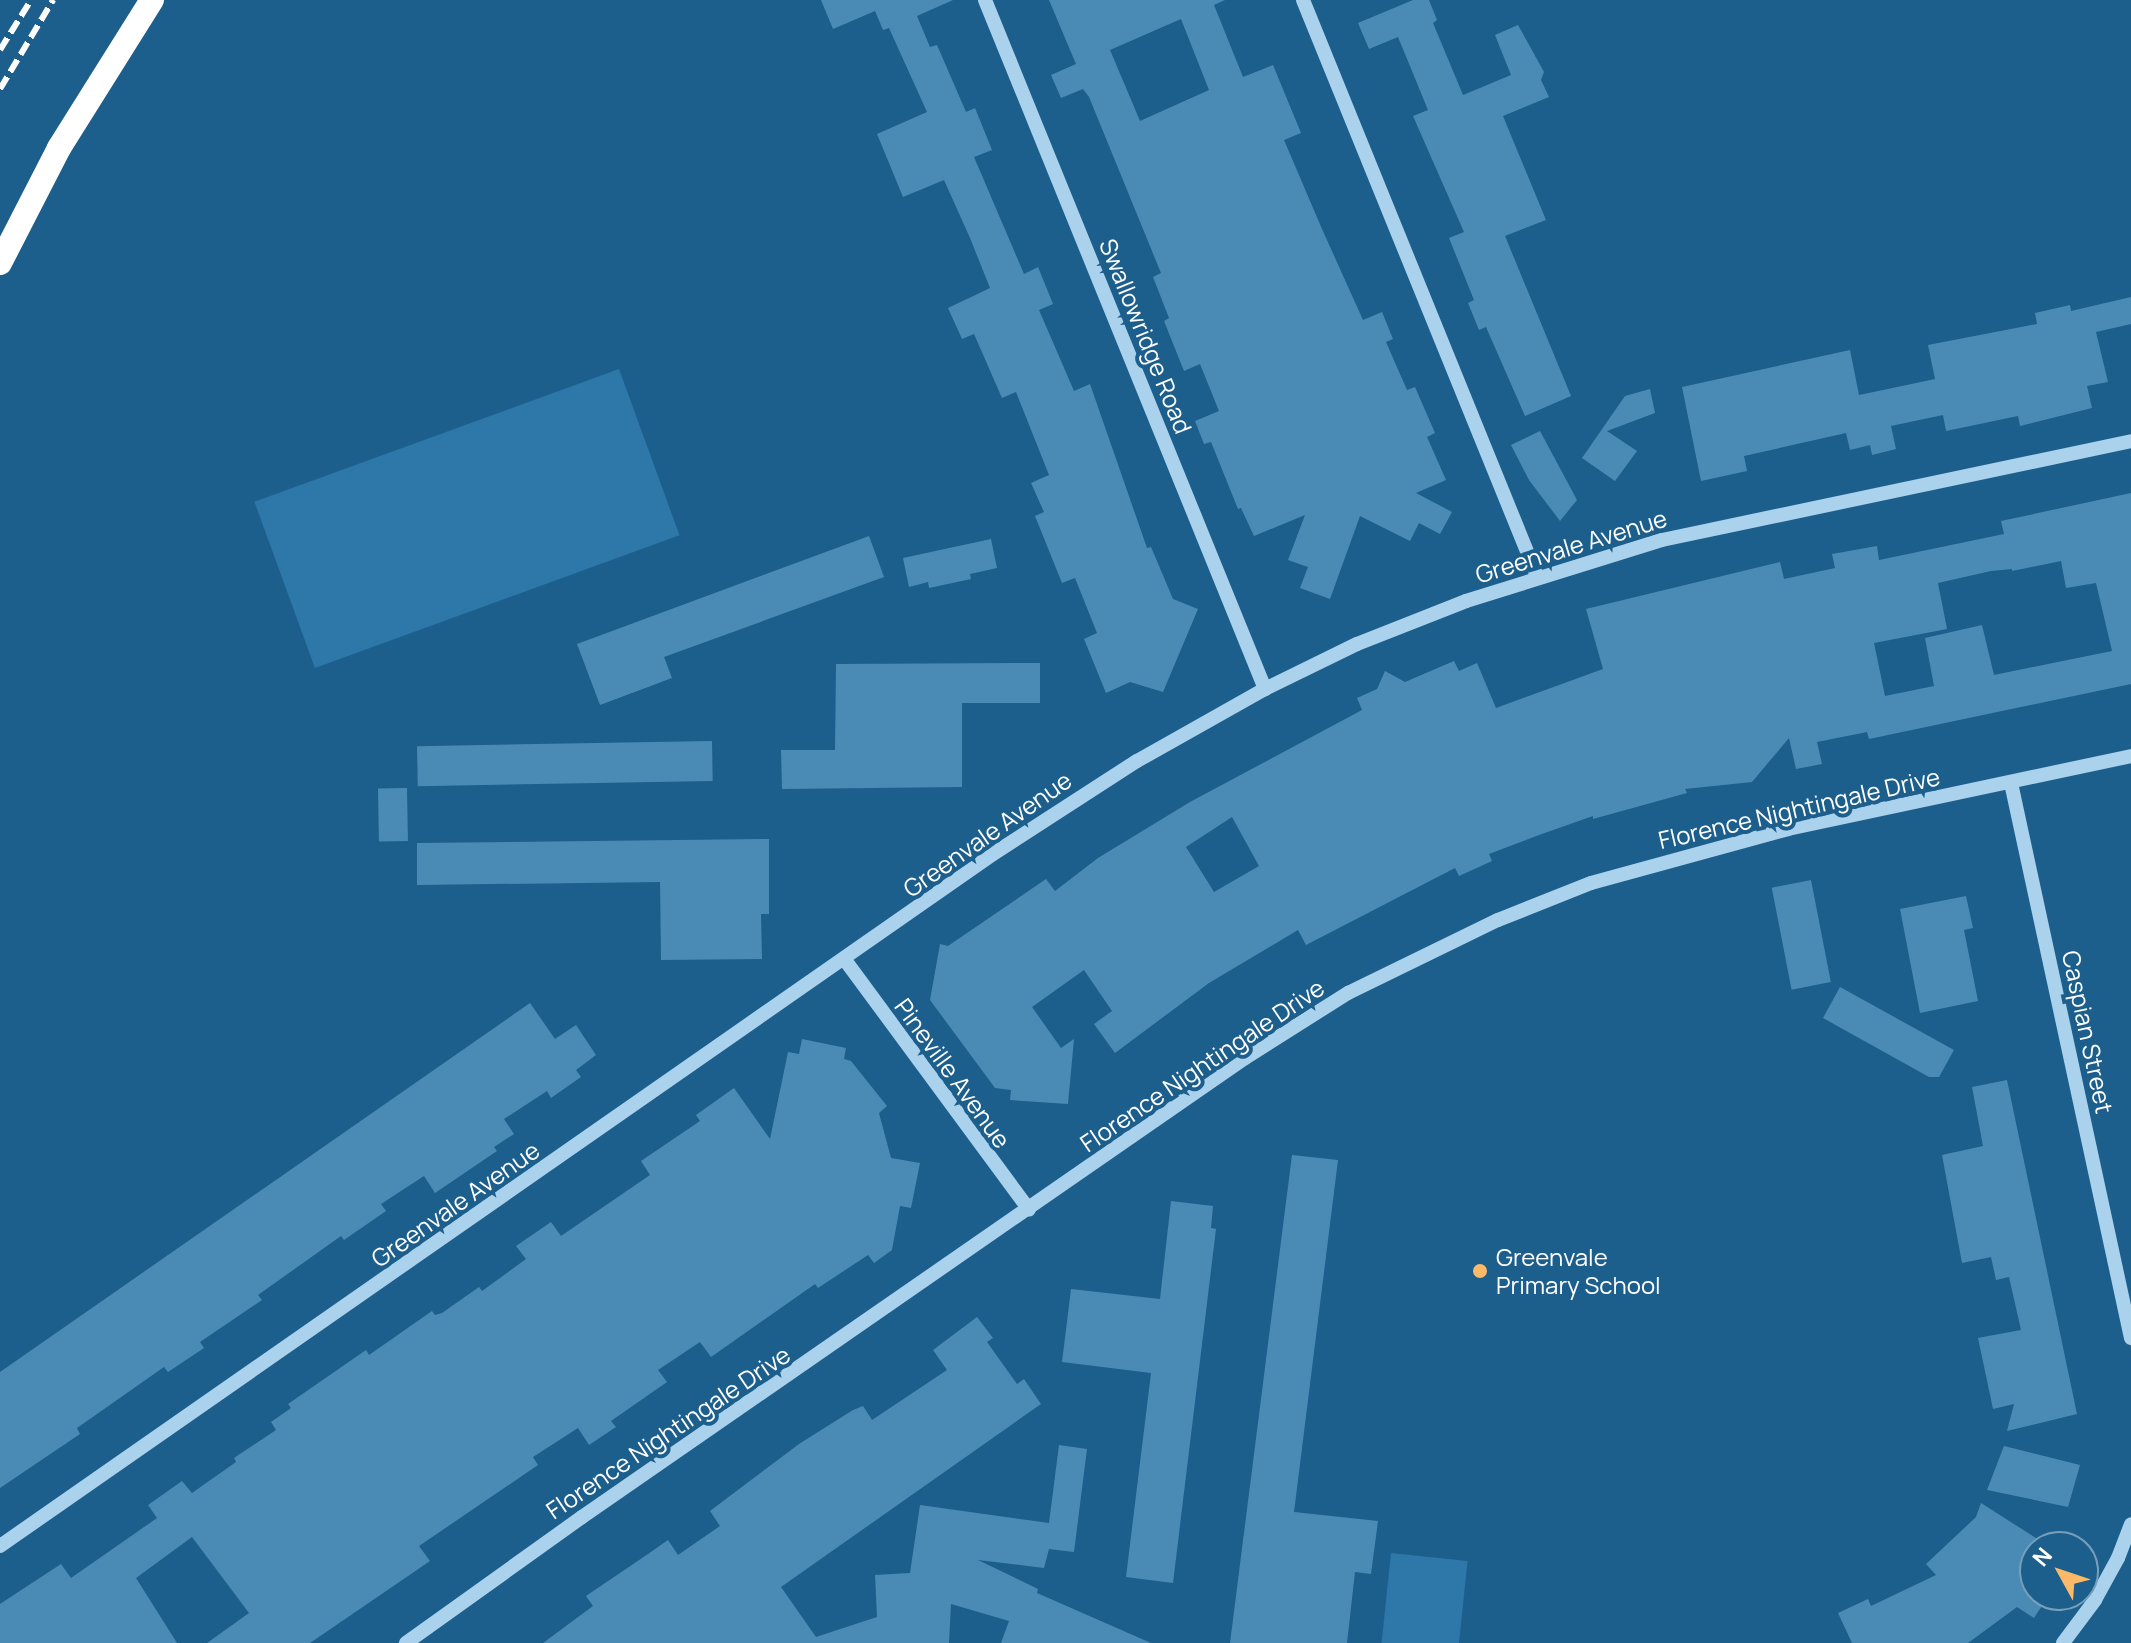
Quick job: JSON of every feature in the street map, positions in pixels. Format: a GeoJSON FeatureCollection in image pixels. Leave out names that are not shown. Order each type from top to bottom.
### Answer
{"type":"FeatureCollection","features":[{"type":"Feature","properties":{"kind":"highway"},"geometry":{"type":"LineString","coordinates":[[0,263],[59,148],[152,0]]}},
{"type":"Feature","properties":{"kind":"street","name":"Swallowridge Road"},"geometry":{"type":"LineString","coordinates":[[985,0],[1265,689]]}},
{"type":"Feature","properties":{"kind":"street"},"geometry":{"type":"LineString","coordinates":[[1303,0],[1537,576]]}},
{"type":"Feature","properties":{"kind":"street","name":"Greenvale Avenue"},"geometry":{"type":"LineString","coordinates":[[0,1546],[1088,790],[1265,689],[1357,644],[1537,576],[1714,528],[2131,441]]}},
{"type":"Feature","properties":{"kind":"street","name":"Florence Nightingale Drive"},"geometry":{"type":"LineString","coordinates":[[406,1643],[582,1517],[1245,1058],[1348,993],[1498,920],[1591,883],[1678,857],[2131,756]]}},
{"type":"Feature","properties":{"kind":"street","name":"Caspian Street"},"geometry":{"type":"LineString","coordinates":[[2011,783],[2131,1338]]}},
{"type":"Feature","properties":{"kind":"street","name":"Pineville Avenue"},"geometry":{"type":"LineString","coordinates":[[845,960],[1029,1210]]}},
{"type":"Feature","properties":{"kind":"street"},"geometry":{"type":"LineString","coordinates":[[2063,1643],[2095,1600],[2118,1558],[2131,1524]]}},
{"type":"Feature","properties":{"kind":"shaded area"},"geometry":{"type":"Polygon","coordinates":[[[619,369],[680,535],[315,668],[254,502],[619,369]]]}},
{"type":"Feature","properties":{"kind":"shaded area"},"geometry":{"type":"Polygon","coordinates":[[[1391,1553],[1468,1561],[1459,1643],[1382,1643],[1391,1553]]]}},
{"type":"Feature","properties":{"kind":"building"},"geometry":{"type":"Polygon","coordinates":[[[821,0],[953,0],[917,16],[930,47],[937,45],[966,112],[975,108],[992,150],[974,157],[1024,274],[1038,267],[1053,304],[1039,310],[1074,391],[1090,384],[1147,548],[1151,547],[1173,599],[1198,609],[1163,692],[1130,682],[1106,693],[1084,639],[1097,633],[1075,578],[1062,583],[1035,516],[1044,512],[1031,483],[1049,475],[1016,392],[1002,398],[974,334],[962,339],[948,308],[990,288],[970,238],[944,180],[903,197],[877,134],[927,112],[889,28],[883,30],[875,11],[833,29],[821,0]]]}},
{"type":"Feature","properties":{"kind":"building"},"geometry":{"type":"Polygon","coordinates":[[[1049,0],[1225,0],[1214,5],[1243,77],[1273,65],[1301,133],[1284,140],[1322,229],[1363,320],[1382,312],[1393,339],[1386,342],[1407,390],[1415,387],[1435,433],[1427,437],[1446,480],[1416,493],[1452,512],[1440,534],[1419,523],[1410,541],[1360,516],[1330,599],[1300,588],[1308,567],[1288,560],[1305,515],[1254,536],[1241,508],[1238,509],[1211,442],[1204,444],[1195,421],[1219,411],[1200,364],[1184,371],[1164,321],[1169,318],[1153,277],[1161,273],[1089,97],[1083,89],[1061,98],[1051,75],[1076,64],[1049,0]],[[1181,19],[1110,50],[1140,121],[1209,90],[1181,19]]]}},
{"type":"Feature","properties":{"kind":"building"},"geometry":{"type":"Polygon","coordinates":[[[1413,0],[1429,0],[1437,20],[1433,23],[1463,95],[1511,75],[1495,35],[1518,25],[1544,72],[1541,80],[1549,97],[1503,116],[1546,220],[1505,236],[1571,396],[1525,416],[1486,327],[1479,330],[1468,303],[1474,300],[1449,238],[1464,232],[1413,116],[1428,110],[1398,37],[1369,49],[1358,23],[1413,0]]]}},
{"type":"Feature","properties":{"kind":"building"},"geometry":{"type":"Polygon","coordinates":[[[2131,297],[2131,324],[2096,332],[2108,382],[2087,386],[2092,408],[2020,426],[2018,416],[1946,431],[1943,415],[1891,426],[1896,449],[1872,455],[1870,445],[1850,450],[1846,433],[1744,456],[1747,471],[1701,481],[1682,387],[1850,350],[1859,395],[1935,379],[1928,345],[2037,324],[2035,313],[2070,305],[2071,311],[2131,297]]]}},
{"type":"Feature","properties":{"kind":"building"},"geometry":{"type":"Polygon","coordinates":[[[1650,389],[1655,413],[1607,431],[1637,451],[1615,481],[1582,458],[1625,396],[1650,389]]]}},
{"type":"Feature","properties":{"kind":"building"},"geometry":{"type":"Polygon","coordinates":[[[1540,431],[1577,500],[1560,521],[1529,480],[1511,445],[1540,431]]]}},
{"type":"Feature","properties":{"kind":"building"},"geometry":{"type":"Polygon","coordinates":[[[2131,493],[2131,684],[1869,739],[1867,732],[1817,742],[1822,764],[1796,769],[1789,738],[1752,782],[1685,789],[1687,793],[1593,819],[1593,816],[1489,854],[1492,861],[1459,876],[1455,868],[1306,945],[1298,930],[1209,983],[1115,1053],[1094,1024],[1112,1011],[1084,970],[1032,1007],[1061,1048],[1074,1039],[1068,1104],[1010,1100],[1011,1090],[995,1088],[930,1000],[940,944],[948,946],[1046,879],[1055,891],[1098,858],[1190,802],[1362,710],[1357,698],[1377,689],[1385,671],[1405,682],[1454,661],[1459,671],[1477,663],[1496,708],[1603,669],[1586,609],[1780,562],[1784,579],[1835,568],[1832,554],[1877,546],[1879,560],[2004,534],[2001,521],[2131,493]],[[2061,561],[2012,571],[1991,571],[1938,583],[1947,629],[1874,643],[1885,696],[1934,686],[1925,638],[1982,625],[1994,675],[2112,651],[2096,583],[2066,588],[2061,561]],[[1232,817],[1186,847],[1214,892],[1259,866],[1232,817]]]}},
{"type":"Feature","properties":{"kind":"building"},"geometry":{"type":"Polygon","coordinates":[[[869,536],[884,577],[664,657],[672,678],[600,705],[577,644],[869,536]]]}},
{"type":"Feature","properties":{"kind":"building"},"geometry":{"type":"Polygon","coordinates":[[[991,539],[997,568],[970,574],[971,579],[929,588],[928,582],[909,587],[903,558],[991,539]]]}},
{"type":"Feature","properties":{"kind":"building"},"geometry":{"type":"Polygon","coordinates":[[[1040,663],[1040,703],[962,703],[962,787],[782,789],[781,750],[835,750],[836,664],[1040,663]]]}},
{"type":"Feature","properties":{"kind":"building"},"geometry":{"type":"Polygon","coordinates":[[[712,741],[713,781],[418,786],[417,746],[712,741]]]}},
{"type":"Feature","properties":{"kind":"building"},"geometry":{"type":"Polygon","coordinates":[[[407,788],[408,841],[379,841],[378,789],[407,788]]]}},
{"type":"Feature","properties":{"kind":"building"},"geometry":{"type":"Polygon","coordinates":[[[769,839],[769,914],[761,914],[762,959],[661,960],[660,882],[417,885],[417,843],[769,839]]]}},
{"type":"Feature","properties":{"kind":"building"},"geometry":{"type":"Polygon","coordinates":[[[1811,880],[1831,982],[1792,990],[1772,888],[1811,880]]]}},
{"type":"Feature","properties":{"kind":"building"},"geometry":{"type":"Polygon","coordinates":[[[1966,896],[1973,928],[1964,930],[1978,1001],[1920,1013],[1900,909],[1966,896]]]}},
{"type":"Feature","properties":{"kind":"building"},"geometry":{"type":"Polygon","coordinates":[[[1840,987],[1954,1050],[1939,1077],[1929,1077],[1823,1018],[1840,987]]]}},
{"type":"Feature","properties":{"kind":"building"},"geometry":{"type":"Polygon","coordinates":[[[530,1003],[555,1039],[576,1025],[596,1055],[576,1070],[581,1077],[551,1098],[547,1091],[504,1119],[514,1134],[494,1147],[497,1151],[435,1193],[424,1176],[381,1204],[386,1211],[344,1240],[341,1236],[258,1295],[262,1300],[200,1342],[204,1348],[168,1372],[164,1367],[77,1428],[80,1434],[0,1488],[0,1372],[530,1003]]]}},
{"type":"Feature","properties":{"kind":"building"},"geometry":{"type":"Polygon","coordinates":[[[802,1039],[846,1048],[844,1059],[851,1061],[887,1106],[879,1113],[891,1158],[920,1163],[911,1208],[900,1206],[892,1250],[874,1263],[868,1255],[818,1288],[815,1284],[711,1357],[700,1342],[658,1370],[667,1382],[611,1421],[616,1427],[589,1445],[578,1428],[533,1457],[538,1465],[419,1546],[430,1561],[310,1643],[207,1643],[249,1613],[192,1537],[136,1578],[177,1643],[0,1643],[0,1604],[61,1564],[71,1578],[157,1518],[148,1505],[182,1481],[192,1493],[236,1462],[234,1458],[276,1430],[271,1422],[291,1408],[288,1404],[366,1350],[369,1355],[432,1311],[435,1315],[442,1313],[479,1287],[482,1291],[526,1259],[516,1246],[551,1222],[561,1236],[650,1175],[641,1161],[700,1121],[696,1115],[734,1088],[770,1139],[788,1052],[799,1054],[802,1039]]]}},
{"type":"Feature","properties":{"kind":"building"},"geometry":{"type":"Polygon","coordinates":[[[2007,1080],[2077,1414],[2007,1431],[2014,1404],[1993,1409],[1978,1338],[2021,1330],[2009,1277],[1996,1280],[1991,1257],[1962,1263],[1942,1155],[1983,1146],[1972,1087],[2007,1080]]]}},
{"type":"Feature","properties":{"kind":"building"},"geometry":{"type":"Polygon","coordinates":[[[1292,1155],[1338,1160],[1294,1512],[1378,1521],[1371,1574],[1355,1572],[1347,1643],[1230,1643],[1292,1155]]]}},
{"type":"Feature","properties":{"kind":"building"},"geometry":{"type":"Polygon","coordinates":[[[1171,1201],[1213,1206],[1211,1228],[1216,1229],[1173,1583],[1126,1577],[1151,1373],[1062,1362],[1071,1289],[1160,1299],[1171,1201]]]}},
{"type":"Feature","properties":{"kind":"building"},"geometry":{"type":"Polygon","coordinates":[[[977,1317],[993,1338],[987,1342],[1017,1384],[1024,1379],[1041,1404],[781,1587],[816,1637],[877,1617],[875,1575],[910,1573],[920,1505],[1049,1523],[1059,1445],[1087,1449],[1074,1552],[1049,1549],[1044,1568],[978,1560],[1038,1589],[1037,1593],[1151,1643],[1001,1643],[1009,1621],[951,1604],[949,1643],[543,1643],[593,1606],[586,1596],[668,1540],[678,1555],[720,1526],[710,1511],[799,1444],[863,1406],[872,1420],[947,1370],[933,1350],[977,1317]]]}},
{"type":"Feature","properties":{"kind":"building"},"geometry":{"type":"Polygon","coordinates":[[[2004,1446],[2080,1465],[2068,1507],[1987,1490],[2004,1446]]]}},
{"type":"Feature","properties":{"kind":"building"},"geometry":{"type":"Polygon","coordinates":[[[1981,1503],[2025,1531],[2019,1531],[2019,1608],[1968,1643],[1852,1643],[1838,1613],[1868,1599],[1871,1606],[1936,1575],[1926,1564],[1976,1517],[1981,1503]]]}},
{"type":"Feature","properties":{"kind":"building"},"geometry":{"type":"Polygon","coordinates":[[[2023,1611],[2039,1611],[2034,1618],[2023,1611]]]}},
{"type":"Feature","properties":{"kind":"railway"},"geometry":{"type":"LineString","coordinates":[[0,50],[31,0]]}},
{"type":"Feature","properties":{"kind":"railway"},"geometry":{"type":"LineString","coordinates":[[0,89],[53,0]]}},
{"type":"Feature","properties":{"kind":"place","name":"Greenvale Primary School"},"geometry":{"type":"Point","coordinates":[1480,1271]}}]}
